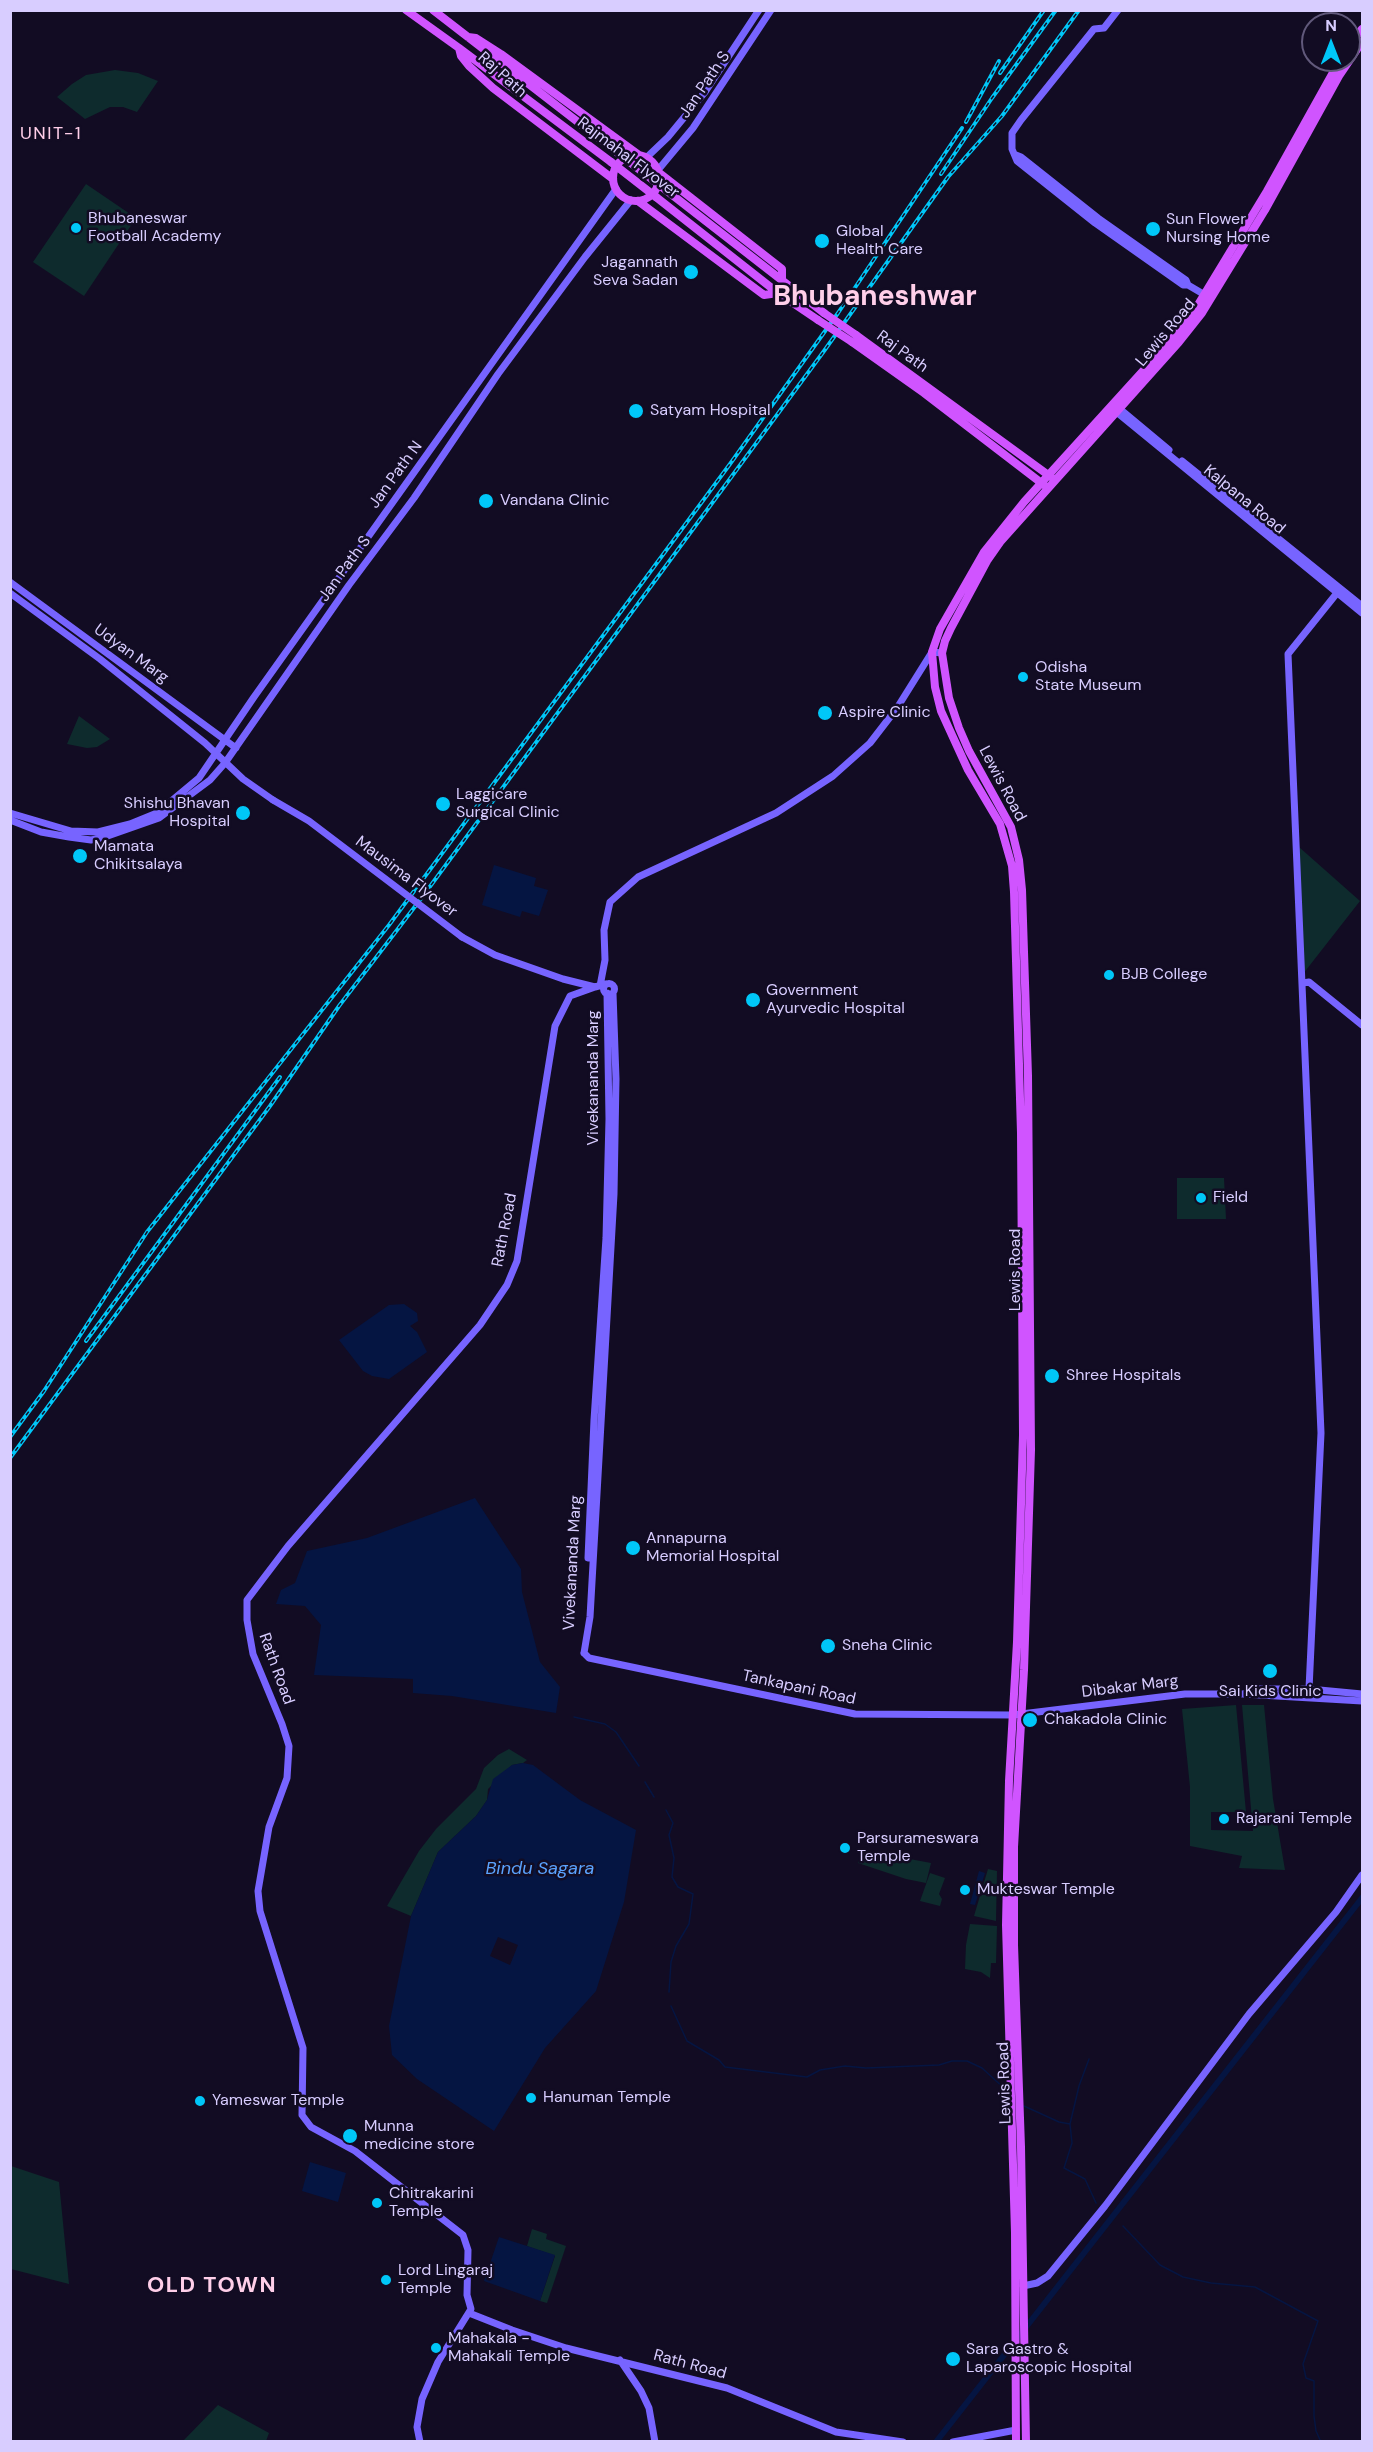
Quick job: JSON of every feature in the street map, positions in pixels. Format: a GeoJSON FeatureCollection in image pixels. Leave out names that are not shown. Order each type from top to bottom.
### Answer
{"type":"FeatureCollection","features":[{"type":"Feature","properties":{"kind":"main road","name":"Raj Path"},"geometry":{"type":"LineString","coordinates":[[406,10],[459,48],[461,56],[469,66],[493,88],[613,179]]}},
{"type":"Feature","properties":{"kind":"main road","name":"Raj Path"},"geometry":{"type":"LineString","coordinates":[[433,10],[466,36],[476,38],[501,54],[642,157],[782,269],[782,280],[821,317]]}},
{"type":"Feature","properties":{"kind":"main road","name":"Rajmahal Flyover"},"geometry":{"type":"LineString","coordinates":[[466,36],[782,280]]}},
{"type":"Feature","properties":{"kind":"main road","name":"Lewis Road"},"geometry":{"type":"LineString","coordinates":[[1026,2442],[1024,2315],[1015,2107],[1014,1857],[1024,1414],[1021,1133],[1014,892],[1012,866],[1000,824],[968,770],[941,711],[935,687],[932,652],[940,629],[984,552],[1032,494],[1055,481],[1172,339],[1205,295],[1299,139],[1362,42]]}},
{"type":"Feature","properties":{"kind":"main road","name":"Rajmahal Flyover"},"geometry":{"type":"LineString","coordinates":[[459,48],[656,196],[778,293]]}},
{"type":"Feature","properties":{"kind":"main road","name":"Lewis Road"},"geometry":{"type":"LineString","coordinates":[[1017,1714],[1031,1414],[1029,1076],[1022,890],[1019,860],[1011,827],[969,751],[959,728],[949,698],[942,653],[945,641],[987,561],[1045,486],[1049,474],[1115,408],[1202,313],[1265,210],[1334,72]]}},
{"type":"Feature","properties":{"kind":"main road"},"geometry":{"type":"LineString","coordinates":[[601,170],[612,165],[621,152],[621,142]]}},
{"type":"Feature","properties":{"kind":"main road"},"geometry":{"type":"LineString","coordinates":[[616,189],[613,179],[614,172],[621,161],[632,156],[642,157]]}},
{"type":"Feature","properties":{"kind":"main road"},"geometry":{"type":"LineString","coordinates":[[635,200],[645,199],[655,191],[659,179],[658,171]]}},
{"type":"Feature","properties":{"kind":"main road","name":"Raj Path"},"geometry":{"type":"LineString","coordinates":[[616,189],[620,194],[635,200],[764,295],[778,293],[854,339],[1031,469],[1045,486]]}},
{"type":"Feature","properties":{"kind":"main road"},"geometry":{"type":"LineString","coordinates":[[1032,494],[1031,469],[1052,464],[1063,458]]}},
{"type":"Feature","properties":{"kind":"main road","name":"Raj Path"},"geometry":{"type":"LineString","coordinates":[[1031,469],[1049,474],[1055,481]]}},
{"type":"Feature","properties":{"kind":"main road","name":"Lewis Road"},"geometry":{"type":"LineString","coordinates":[[1016,2442],[1014,2319],[1018,2177]]}},
{"type":"Feature","properties":{"kind":"main road"},"geometry":{"type":"LineString","coordinates":[[1016,2430],[1026,2430]]}},
{"type":"Feature","properties":{"kind":"street"},"geometry":{"type":"LineString","coordinates":[[642,157],[669,137],[705,92],[759,10]]}},
{"type":"Feature","properties":{"kind":"street","name":"Jan Path S"},"geometry":{"type":"LineString","coordinates":[[658,171],[693,128],[771,10]]}},
{"type":"Feature","properties":{"kind":"street"},"geometry":{"type":"LineString","coordinates":[[1118,10],[1104,28],[1094,28],[1015,127],[1011,143],[1017,161],[1045,185],[1183,285],[1188,285],[1205,295]]}},
{"type":"Feature","properties":{"kind":"street","name":"Jan Path N"},"geometry":{"type":"LineString","coordinates":[[10,813],[71,831],[98,832],[130,824],[157,813],[198,778],[616,189]]}},
{"type":"Feature","properties":{"kind":"street","name":"Jan Path S"},"geometry":{"type":"LineString","coordinates":[[10,820],[50,833],[91,840],[102,838],[159,818],[210,780],[236,748],[349,585],[414,498],[498,374],[585,257],[635,200]]}},
{"type":"Feature","properties":{"kind":"street","name":"Kalpana Road"},"geometry":{"type":"LineString","coordinates":[[1115,408],[1362,613]]}},
{"type":"Feature","properties":{"kind":"street","name":"Kalpana Road"},"geometry":{"type":"LineString","coordinates":[[1115,408],[1362,606]]}},
{"type":"Feature","properties":{"kind":"street","name":"Udyan Marg"},"geometry":{"type":"LineString","coordinates":[[10,582],[236,748]]}},
{"type":"Feature","properties":{"kind":"street","name":"Udyan Marg"},"geometry":{"type":"LineString","coordinates":[[10,593],[100,659],[243,779]]}},
{"type":"Feature","properties":{"kind":"street"},"geometry":{"type":"LineString","coordinates":[[1309,1689],[1321,1433],[1288,654],[1337,593]]}},
{"type":"Feature","properties":{"kind":"street"},"geometry":{"type":"LineString","coordinates":[[932,652],[942,653]]}},
{"type":"Feature","properties":{"kind":"street","name":"Vivekananda Marg"},"geometry":{"type":"LineString","coordinates":[[584,1653],[590,1617],[592,1508],[615,1147],[616,1079],[610,993],[604,992],[601,986],[605,960],[604,930],[610,902],[638,877],[776,813],[833,776],[870,743],[897,708],[932,652]]}},
{"type":"Feature","properties":{"kind":"street","name":"Mausima Flyover"},"geometry":{"type":"LineString","coordinates":[[243,779],[273,800],[309,820],[462,937],[495,955],[563,979],[601,986]]}},
{"type":"Feature","properties":{"kind":"street"},"geometry":{"type":"LineString","coordinates":[[1303,983],[1309,982],[1362,1024]]}},
{"type":"Feature","properties":{"kind":"street","name":"Rath Road"},"geometry":{"type":"LineString","coordinates":[[601,986],[570,996],[555,1026],[535,1137],[517,1261],[507,1285],[480,1325],[446,1367],[288,1546],[249,1596],[246,1607],[253,1654],[289,1746],[287,1778],[268,1827],[258,1891],[260,1911],[303,2048],[302,2115],[311,2127],[355,2151],[463,2235],[467,2241],[469,2256],[467,2295],[470,2303],[469,2313],[541,2341],[727,2388],[836,2432],[903,2442]]}},
{"type":"Feature","properties":{"kind":"street","name":"Tankapani Road"},"geometry":{"type":"LineString","coordinates":[[584,1653],[589,1658],[842,1712],[896,1716],[1017,1714]]}},
{"type":"Feature","properties":{"kind":"street","name":"Dibakar Marg"},"geometry":{"type":"LineString","coordinates":[[1243,1694],[1256,1689],[1309,1689],[1362,1694]]}},
{"type":"Feature","properties":{"kind":"street","name":"Dibakar Marg"},"geometry":{"type":"LineString","coordinates":[[1017,1714],[1185,1694],[1243,1694],[1362,1701]]}},
{"type":"Feature","properties":{"kind":"street"},"geometry":{"type":"LineString","coordinates":[[1023,2286],[1037,2283],[1048,2276],[1105,2206],[1249,2014],[1336,1912],[1362,1875]]}},
{"type":"Feature","properties":{"kind":"street"},"geometry":{"type":"LineString","coordinates":[[420,2442],[417,2427],[422,2399],[438,2362],[469,2313]]}},
{"type":"Feature","properties":{"kind":"street"},"geometry":{"type":"LineString","coordinates":[[620,2360],[641,2391],[648,2408],[656,2442]]}},
{"type":"Feature","properties":{"kind":"street"},"geometry":{"type":"LineString","coordinates":[[953,2442],[1016,2430]]}},
{"type":"Feature","properties":{"kind":"green space"},"geometry":{"type":"Polygon","coordinates":[[[115,70],[138,73],[158,81],[137,112],[123,107],[110,107],[85,119],[57,97],[86,75],[115,70]]]}},
{"type":"Feature","properties":{"kind":"green space"},"geometry":{"type":"Polygon","coordinates":[[[86,184],[136,218],[84,296],[33,262],[86,184]]]}},
{"type":"Feature","properties":{"kind":"green space"},"geometry":{"type":"Polygon","coordinates":[[[79,716],[110,739],[97,747],[87,748],[67,744],[79,716]]]}},
{"type":"Feature","properties":{"kind":"green space"},"geometry":{"type":"Polygon","coordinates":[[[1299,847],[1360,901],[1303,974],[1299,847]]]}},
{"type":"Feature","properties":{"kind":"green space","name":"Field"},"geometry":{"type":"Polygon","coordinates":[[[1177,1178],[1224,1178],[1226,1219],[1177,1219],[1177,1178]]]}},
{"type":"Feature","properties":{"kind":"green space"},"geometry":{"type":"Polygon","coordinates":[[[1236,1705],[1246,1812],[1211,1812],[1211,1830],[1253,1831],[1242,1705],[1264,1705],[1273,1799],[1285,1870],[1239,1868],[1242,1856],[1190,1846],[1190,1787],[1182,1709],[1236,1705]]]}},
{"type":"Feature","properties":{"kind":"green space"},"geometry":{"type":"Polygon","coordinates":[[[509,1749],[527,1760],[512,1765],[488,1789],[487,1800],[476,1816],[438,1852],[411,1916],[387,1906],[419,1851],[436,1829],[476,1789],[484,1768],[498,1755],[509,1749]]]}},
{"type":"Feature","properties":{"kind":"green space"},"geometry":{"type":"Polygon","coordinates":[[[862,1850],[931,1863],[926,1883],[906,1879],[858,1863],[862,1850]]]}},
{"type":"Feature","properties":{"kind":"green space"},"geometry":{"type":"Polygon","coordinates":[[[988,1869],[997,1871],[996,1921],[974,1916],[988,1869]]]}},
{"type":"Feature","properties":{"kind":"green space"},"geometry":{"type":"Polygon","coordinates":[[[930,1873],[945,1878],[939,1894],[942,1899],[940,1906],[920,1901],[930,1873]]]}},
{"type":"Feature","properties":{"kind":"green space"},"geometry":{"type":"Polygon","coordinates":[[[970,1924],[997,1926],[996,1963],[991,1963],[990,1978],[981,1972],[965,1969],[970,1924]]]}},
{"type":"Feature","properties":{"kind":"green space"},"geometry":{"type":"Polygon","coordinates":[[[11,2166],[59,2182],[69,2284],[11,2269],[11,2166]]]}},
{"type":"Feature","properties":{"kind":"green space"},"geometry":{"type":"Polygon","coordinates":[[[532,2229],[547,2234],[546,2239],[566,2246],[547,2303],[540,2301],[555,2256],[527,2246],[532,2229]]]}},
{"type":"Feature","properties":{"kind":"green space"},"geometry":{"type":"Polygon","coordinates":[[[218,2405],[269,2433],[266,2441],[183,2441],[218,2405]]]}},
{"type":"Feature","properties":{"kind":"water"},"geometry":{"type":"Polygon","coordinates":[[[494,865],[536,878],[534,886],[548,890],[539,916],[522,911],[520,917],[482,905],[494,865]]]}},
{"type":"Feature","properties":{"kind":"water"},"geometry":{"type":"Polygon","coordinates":[[[404,1304],[417,1313],[418,1321],[410,1326],[417,1332],[427,1352],[389,1379],[372,1376],[363,1371],[339,1340],[389,1305],[404,1304]]]}},
{"type":"Feature","properties":{"kind":"water"},"geometry":{"type":"Polygon","coordinates":[[[475,1498],[521,1569],[522,1592],[540,1662],[560,1687],[556,1713],[452,1696],[413,1693],[413,1679],[314,1675],[321,1625],[305,1606],[276,1604],[281,1590],[295,1583],[307,1551],[367,1538],[475,1498]]]}},
{"type":"Feature","properties":{"kind":"water","name":"Bindu Sagara"},"geometry":{"type":"Polygon","coordinates":[[[523,1763],[533,1765],[580,1800],[636,1830],[624,1902],[596,1991],[545,2048],[494,2131],[417,2079],[392,2055],[389,2026],[411,1916],[438,1852],[476,1816],[487,1800],[493,1779],[512,1765],[523,1763]],[[498,1937],[490,1956],[510,1965],[518,1945],[498,1937]]]}},
{"type":"Feature","properties":{"kind":"water"},"geometry":{"type":"Polygon","coordinates":[[[979,1871],[985,1873],[975,1905],[970,1904],[979,1871]]]}},
{"type":"Feature","properties":{"kind":"water"},"geometry":{"type":"Polygon","coordinates":[[[310,2162],[346,2173],[338,2202],[302,2191],[310,2162]]]}},
{"type":"Feature","properties":{"kind":"water"},"geometry":{"type":"Polygon","coordinates":[[[499,2237],[555,2255],[540,2301],[484,2281],[499,2237]]]}},
{"type":"Feature","properties":{"kind":"waterway"},"geometry":{"type":"LineString","coordinates":[[574,1717],[605,1724],[616,1732],[639,1766]]}},
{"type":"Feature","properties":{"kind":"waterway"},"geometry":{"type":"LineString","coordinates":[[645,1782],[654,1797]]}},
{"type":"Feature","properties":{"kind":"waterway"},"geometry":{"type":"LineString","coordinates":[[666,1810],[673,1823],[669,1835],[674,1858],[672,1877],[678,1887],[693,1894],[689,1924],[676,1946],[671,1962],[669,1992]]}},
{"type":"Feature","properties":{"kind":"waterway"},"geometry":{"type":"LineString","coordinates":[[936,2442],[1362,1898]]}},
{"type":"Feature","properties":{"kind":"waterway"},"geometry":{"type":"LineString","coordinates":[[671,2006],[687,2041],[719,2060],[725,2067],[807,2077],[820,2070],[845,2066],[866,2068],[939,2065],[952,2061],[967,2061],[982,2068],[1005,2089],[1005,2099],[1008,2100]]}},
{"type":"Feature","properties":{"kind":"waterway"},"geometry":{"type":"LineString","coordinates":[[1070,2124],[1079,2086],[1089,2059]]}},
{"type":"Feature","properties":{"kind":"waterway"},"geometry":{"type":"LineString","coordinates":[[1024,2106],[1059,2122],[1070,2124],[1072,2143],[1064,2168],[1085,2179],[1096,2203]]}},
{"type":"Feature","properties":{"kind":"waterway"},"geometry":{"type":"LineString","coordinates":[[1123,2226],[1160,2265],[1183,2277],[1211,2283],[1255,2287],[1318,2321],[1303,2364],[1306,2378],[1314,2381],[1314,2416],[1316,2431],[1321,2442]]}},
{"type":"Feature","properties":{"kind":"railway"},"geometry":{"type":"LineString","coordinates":[[1000,73],[1044,10]]}},
{"type":"Feature","properties":{"kind":"railway"},"geometry":{"type":"LineString","coordinates":[[941,174],[992,98],[1056,10]]}},
{"type":"Feature","properties":{"kind":"railway"},"geometry":{"type":"LineString","coordinates":[[10,1458],[270,1106],[339,1006],[423,896],[824,351],[948,177],[1002,116],[1079,10]]}},
{"type":"Feature","properties":{"kind":"railway"},"geometry":{"type":"LineString","coordinates":[[966,122],[999,61]]}},
{"type":"Feature","properties":{"kind":"railway"},"geometry":{"type":"LineString","coordinates":[[10,1437],[44,1391],[147,1232],[389,925],[730,464],[838,313],[962,128]]}},
{"type":"Feature","properties":{"kind":"railway"},"geometry":{"type":"LineString","coordinates":[[86,1341],[280,1077]]}},
{"type":"Feature","properties":{"kind":"place","name":"Bhubaneswar Football Academy"},"geometry":{"type":"Point","coordinates":[76,228]}},
{"type":"Feature","properties":{"kind":"place","name":"Sun Flower Nursing Home"},"geometry":{"type":"Point","coordinates":[1153,229]}},
{"type":"Feature","properties":{"kind":"place","name":"Global Health Care"},"geometry":{"type":"Point","coordinates":[822,241]}},
{"type":"Feature","properties":{"kind":"place","name":"Jagannath Seva Sadan"},"geometry":{"type":"Point","coordinates":[691,272]}},
{"type":"Feature","properties":{"kind":"place","name":"Satyam Hospital"},"geometry":{"type":"Point","coordinates":[636,411]}},
{"type":"Feature","properties":{"kind":"place","name":"Vandana Clinic"},"geometry":{"type":"Point","coordinates":[486,501]}},
{"type":"Feature","properties":{"kind":"place","name":"Odisha State Museum"},"geometry":{"type":"Point","coordinates":[1023,677]}},
{"type":"Feature","properties":{"kind":"place","name":"Aspire Clinic"},"geometry":{"type":"Point","coordinates":[825,713]}},
{"type":"Feature","properties":{"kind":"place","name":"Laggicare Surgical Clinic"},"geometry":{"type":"Point","coordinates":[443,804]}},
{"type":"Feature","properties":{"kind":"place","name":"Shishu Bhavan Hospital"},"geometry":{"type":"Point","coordinates":[243,813]}},
{"type":"Feature","properties":{"kind":"place","name":"Mamata Chikitsalaya"},"geometry":{"type":"Point","coordinates":[80,856]}},
{"type":"Feature","properties":{"kind":"place","name":"BJB College"},"geometry":{"type":"Point","coordinates":[1109,975]}},
{"type":"Feature","properties":{"kind":"place","name":"Government Ayurvedic Hospital"},"geometry":{"type":"Point","coordinates":[753,1000]}},
{"type":"Feature","properties":{"kind":"place","name":"Field"},"geometry":{"type":"Point","coordinates":[1201,1198]}},
{"type":"Feature","properties":{"kind":"place","name":"Shree Hospitals"},"geometry":{"type":"Point","coordinates":[1052,1376]}},
{"type":"Feature","properties":{"kind":"place","name":"Annapurna Memorial Hospital"},"geometry":{"type":"Point","coordinates":[633,1548]}},
{"type":"Feature","properties":{"kind":"place","name":"Sneha Clinic"},"geometry":{"type":"Point","coordinates":[828,1646]}},
{"type":"Feature","properties":{"kind":"place","name":"Sai Kids Clinic"},"geometry":{"type":"Point","coordinates":[1270,1671]}},
{"type":"Feature","properties":{"kind":"place","name":"Chakadola Clinic"},"geometry":{"type":"Point","coordinates":[1030,1720]}},
{"type":"Feature","properties":{"kind":"place","name":"Rajarani Temple"},"geometry":{"type":"Point","coordinates":[1224,1819]}},
{"type":"Feature","properties":{"kind":"place","name":"Parsurameswara Temple"},"geometry":{"type":"Point","coordinates":[845,1848]}},
{"type":"Feature","properties":{"kind":"place","name":"Mukteswar Temple"},"geometry":{"type":"Point","coordinates":[965,1890]}},
{"type":"Feature","properties":{"kind":"place","name":"Hanuman Temple"},"geometry":{"type":"Point","coordinates":[531,2098]}},
{"type":"Feature","properties":{"kind":"place","name":"Yameswar Temple"},"geometry":{"type":"Point","coordinates":[200,2101]}},
{"type":"Feature","properties":{"kind":"place","name":"Munna medicine store"},"geometry":{"type":"Point","coordinates":[350,2136]}},
{"type":"Feature","properties":{"kind":"place","name":"Chitrakarini Temple"},"geometry":{"type":"Point","coordinates":[377,2203]}},
{"type":"Feature","properties":{"kind":"place","name":"Lord Lingaraj Temple"},"geometry":{"type":"Point","coordinates":[386,2280]}},
{"type":"Feature","properties":{"kind":"place","name":"Mahakala - Mahakali Temple"},"geometry":{"type":"Point","coordinates":[436,2348]}},
{"type":"Feature","properties":{"kind":"place","name":"Sara Gastro & Laparoscopic Hospital"},"geometry":{"type":"Point","coordinates":[953,2359]}},
{"type":"Feature","properties":{"kind":"district","name":"UNIT-1"},"geometry":{"type":"Point","coordinates":[51,134]}},
{"type":"Feature","properties":{"kind":"district","name":"Bhubaneshwar"},"geometry":{"type":"Point","coordinates":[875,298]}},
{"type":"Feature","properties":{"kind":"district","name":"OLD TOWN"},"geometry":{"type":"Point","coordinates":[212,2286]}}]}
